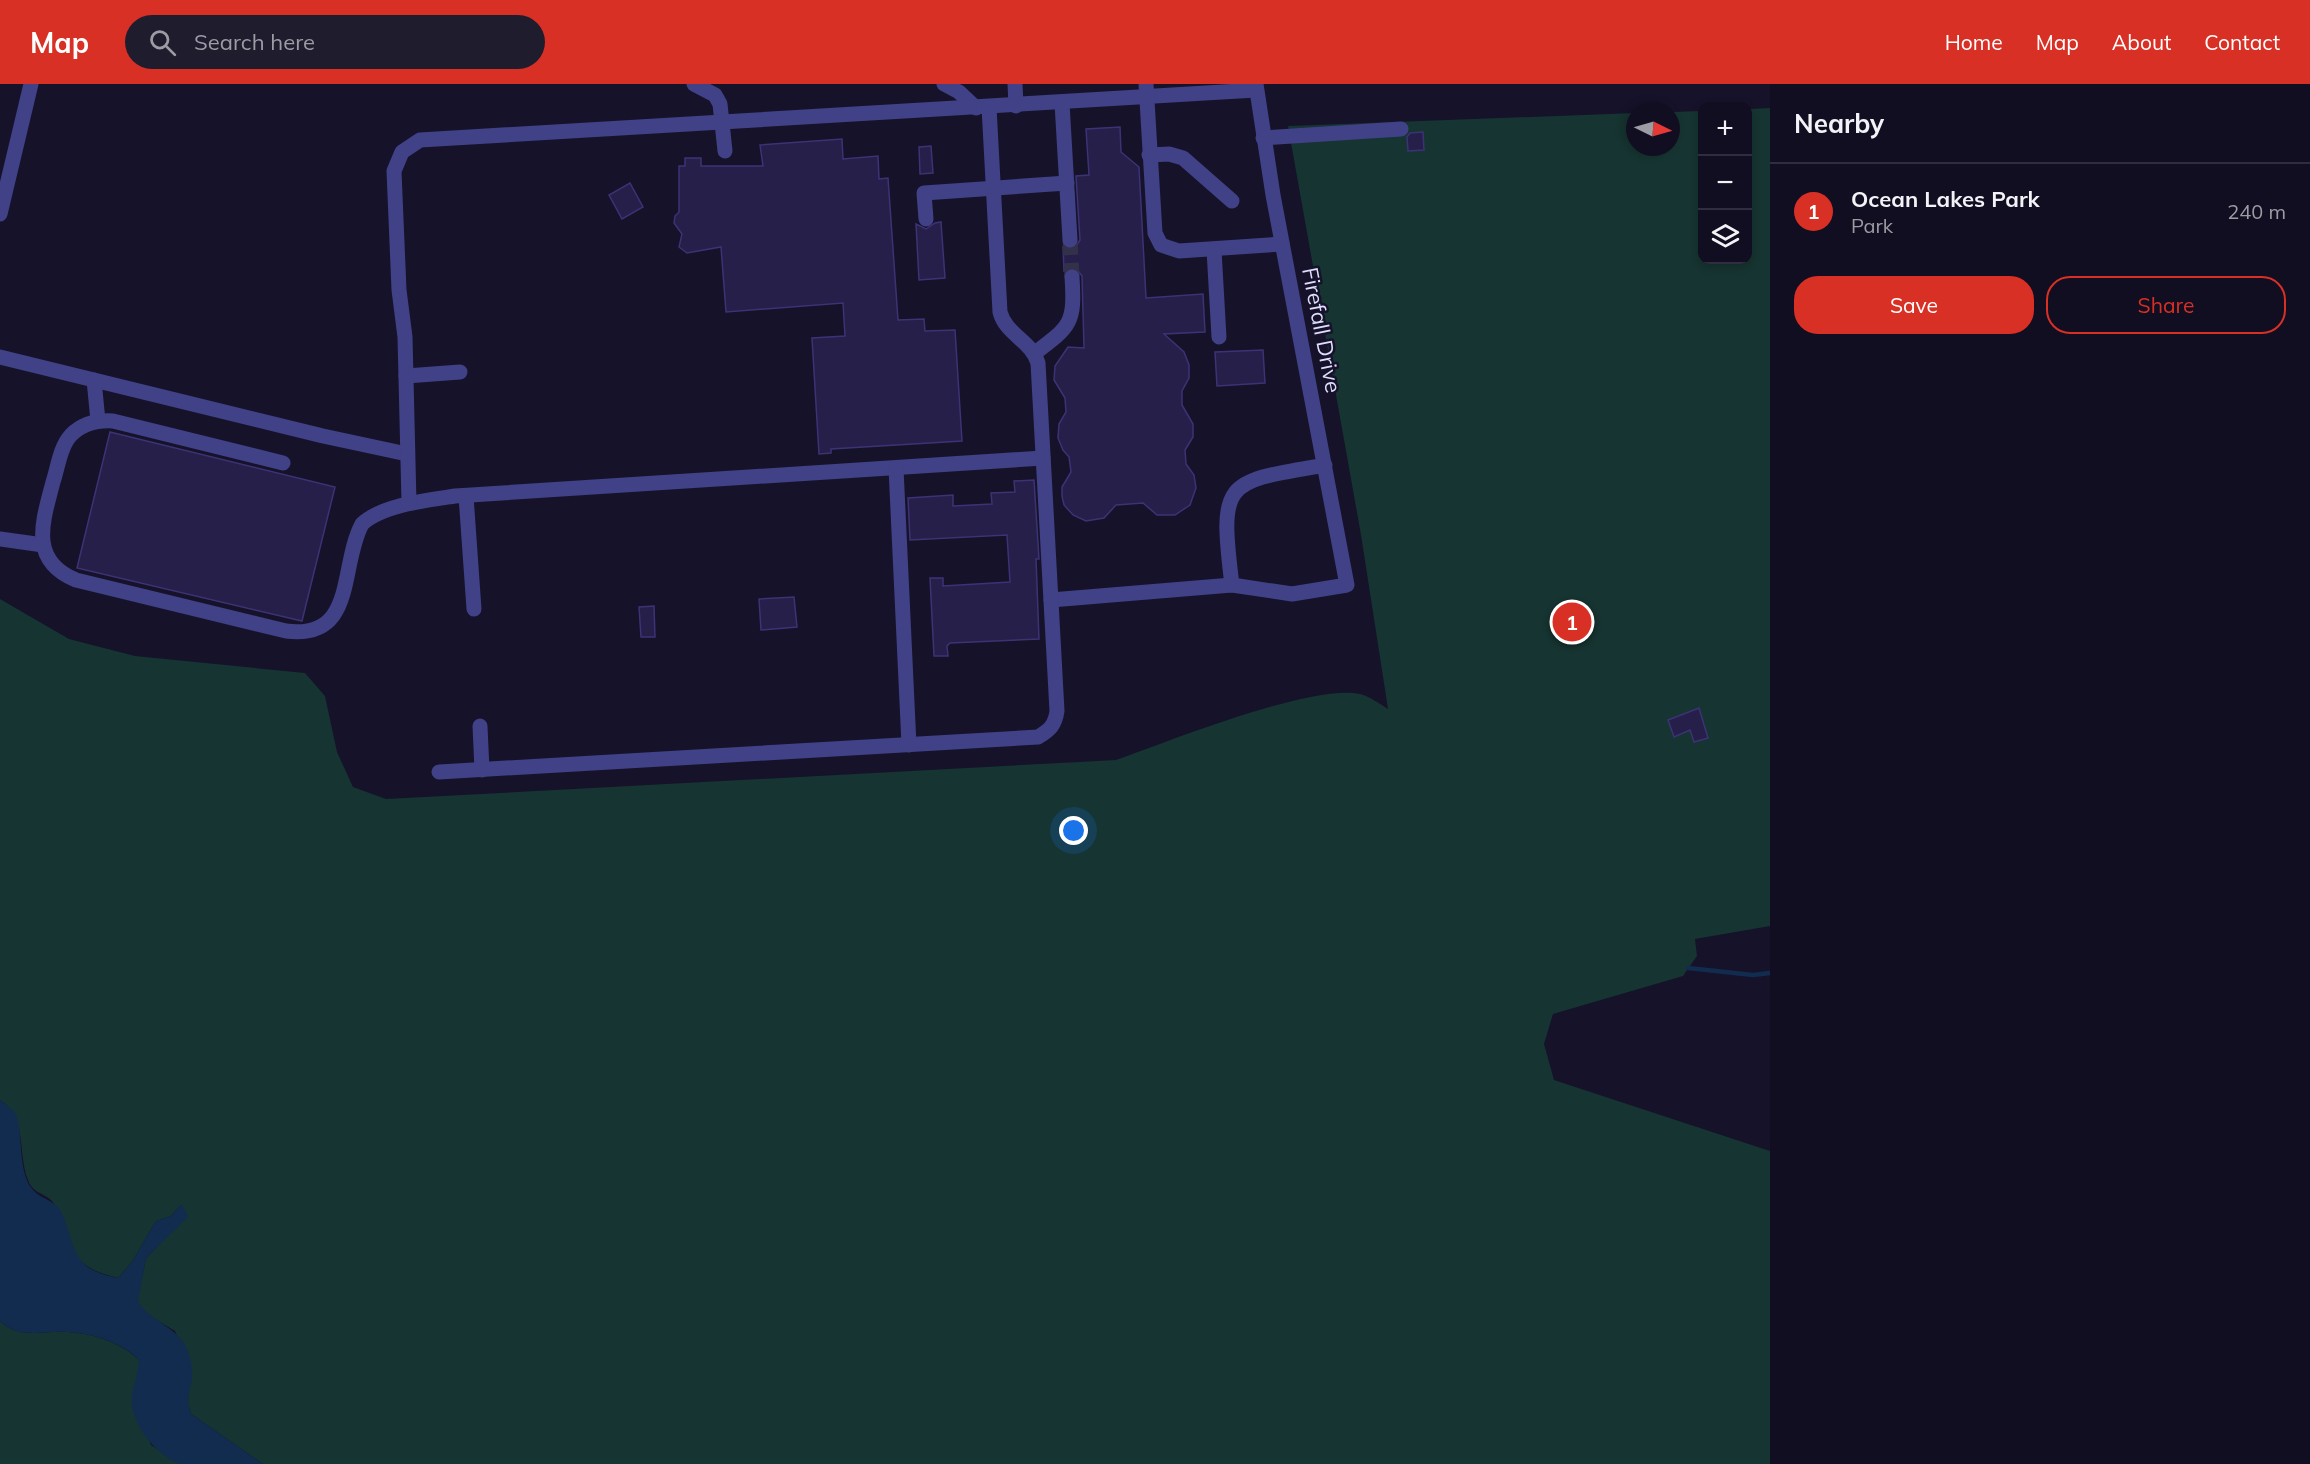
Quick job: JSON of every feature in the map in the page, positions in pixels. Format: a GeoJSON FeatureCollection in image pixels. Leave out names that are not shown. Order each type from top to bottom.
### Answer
{"type":"FeatureCollection","features":[{"type":"Feature","properties":{"kind":"street"},"geometry":{"type":"LineString","coordinates":[[0,214],[31,84]]}},
{"type":"Feature","properties":{"kind":"street"},"geometry":{"type":"LineString","coordinates":[[699,84],[715,95],[720,104],[724,121],[725,151]]}},
{"type":"Feature","properties":{"kind":"street"},"geometry":{"type":"LineString","coordinates":[[439,772],[1038,737],[1049,730],[1055,722],[1057,711],[1038,363],[1028,343],[1003,323],[997,292],[993,188],[983,108],[944,84]]}},
{"type":"Feature","properties":{"kind":"street"},"geometry":{"type":"LineString","coordinates":[[1015,84],[1016,106]]}},
{"type":"Feature","properties":{"kind":"street"},"geometry":{"type":"LineString","coordinates":[[409,503],[405,376],[393,184],[394,171],[402,152],[420,141],[724,121],[1016,106],[1062,103],[1147,91],[1256,87]]}},
{"type":"Feature","properties":{"kind":"street","name":"Firefall Drive"},"geometry":{"type":"LineString","coordinates":[[1232,585],[1292,594],[1347,585],[1282,244],[1256,87]]}},
{"type":"Feature","properties":{"kind":"street"},"geometry":{"type":"LineString","coordinates":[[1147,91],[1155,233],[1161,245],[1172,251],[1282,244]]}},
{"type":"Feature","properties":{"kind":"street"},"geometry":{"type":"LineString","coordinates":[[1062,103],[1070,240]]}},
{"type":"Feature","properties":{"kind":"street"},"geometry":{"type":"LineString","coordinates":[[1263,138],[1401,129]]}},
{"type":"Feature","properties":{"kind":"street"},"geometry":{"type":"LineString","coordinates":[[1149,155],[1168,154],[1183,158],[1232,201]]}},
{"type":"Feature","properties":{"kind":"street"},"geometry":{"type":"LineString","coordinates":[[926,219],[924,193],[1066,183]]}},
{"type":"Feature","properties":{"kind":"street"},"geometry":{"type":"LineString","coordinates":[[1214,250],[1219,337]]}},
{"type":"Feature","properties":{"kind":"street"},"geometry":{"type":"LineString","coordinates":[[1035,353],[1059,336],[1072,316],[1072,277]]}},
{"type":"Feature","properties":{"kind":"street"},"geometry":{"type":"LineString","coordinates":[[0,357],[407,454]]}},
{"type":"Feature","properties":{"kind":"street"},"geometry":{"type":"LineString","coordinates":[[405,376],[460,372]]}},
{"type":"Feature","properties":{"kind":"street"},"geometry":{"type":"LineString","coordinates":[[94,380],[98,421]]}},
{"type":"Feature","properties":{"kind":"street"},"geometry":{"type":"LineString","coordinates":[[283,463],[113,421],[98,421],[82,427],[66,442],[44,516],[43,545],[59,571],[76,580],[286,631],[307,632],[323,627],[335,614],[362,524],[368,518],[409,503],[466,496],[1043,458]]}},
{"type":"Feature","properties":{"kind":"street"},"geometry":{"type":"LineString","coordinates":[[1051,600],[1232,585],[1227,509],[1238,488],[1257,478],[1325,465]]}},
{"type":"Feature","properties":{"kind":"street"},"geometry":{"type":"LineString","coordinates":[[896,468],[909,745]]}},
{"type":"Feature","properties":{"kind":"street"},"geometry":{"type":"LineString","coordinates":[[466,496],[474,609]]}},
{"type":"Feature","properties":{"kind":"street"},"geometry":{"type":"LineString","coordinates":[[0,539],[43,545]]}},
{"type":"Feature","properties":{"kind":"street"},"geometry":{"type":"LineString","coordinates":[[480,726],[482,770]]}},
{"type":"Feature","properties":{"kind":"green space"},"geometry":{"type":"Polygon","coordinates":[[[1770,108],[1770,926],[1695,939],[1697,956],[1683,976],[1553,1014],[1544,1044],[1554,1080],[1770,1151],[1770,1464],[263,1464],[191,1414],[187,1400],[192,1371],[175,1331],[148,1315],[137,1302],[146,1258],[157,1247],[181,1205],[171,1216],[156,1221],[132,1262],[118,1278],[91,1268],[77,1257],[55,1205],[30,1185],[15,1117],[0,1100],[0,599],[69,639],[135,656],[305,673],[325,696],[337,752],[353,787],[386,799],[1116,760],[1203,728],[1309,697],[1338,693],[1360,694],[1388,709],[1361,535],[1288,126],[1626,113],[1626,156],[1680,156],[1680,112],[1698,111],[1698,264],[1752,264],[1752,109],[1770,108]]]}},
{"type":"Feature","properties":{"kind":"green space"},"geometry":{"type":"Polygon","coordinates":[[[0,1321],[7,1327],[23,1332],[86,1334],[115,1343],[132,1354],[139,1360],[139,1376],[134,1390],[151,1445],[181,1464],[0,1464],[0,1321]]]}},
{"type":"Feature","properties":{"kind":"water"},"geometry":{"type":"Polygon","coordinates":[[[0,1100],[14,1111],[17,1117],[23,1165],[28,1183],[33,1190],[53,1203],[62,1213],[78,1256],[92,1269],[118,1278],[132,1262],[156,1221],[171,1216],[182,1204],[188,1217],[146,1258],[138,1302],[178,1336],[189,1354],[192,1380],[188,1401],[191,1414],[263,1464],[180,1464],[172,1460],[149,1440],[134,1414],[133,1389],[139,1360],[132,1354],[115,1343],[86,1334],[23,1332],[7,1327],[0,1321],[0,1100]]]}},
{"type":"Feature","properties":{"kind":"building"},"geometry":{"type":"Polygon","coordinates":[[[1120,127],[1121,152],[1139,167],[1146,298],[1203,294],[1205,332],[1164,334],[1184,352],[1189,365],[1189,378],[1182,391],[1182,405],[1193,424],[1193,437],[1185,450],[1186,464],[1194,475],[1196,488],[1190,505],[1175,515],[1157,515],[1143,503],[1116,505],[1104,518],[1086,521],[1073,515],[1064,505],[1062,496],[1062,487],[1071,472],[1069,457],[1058,438],[1059,424],[1066,412],[1065,398],[1054,380],[1055,366],[1068,347],[1084,348],[1082,276],[1076,268],[1064,271],[1063,247],[1075,248],[1080,240],[1076,176],[1089,175],[1086,129],[1120,127]]]}},
{"type":"Feature","properties":{"kind":"building"},"geometry":{"type":"Polygon","coordinates":[[[1423,132],[1424,150],[1408,151],[1407,137],[1410,133],[1423,132]]]}},
{"type":"Feature","properties":{"kind":"building"},"geometry":{"type":"Polygon","coordinates":[[[842,139],[843,159],[878,156],[879,179],[888,178],[898,320],[924,319],[925,331],[955,330],[962,441],[831,449],[831,453],[819,454],[812,338],[845,336],[843,303],[726,312],[721,247],[687,253],[679,247],[682,234],[674,223],[675,216],[679,212],[679,166],[685,166],[685,158],[701,158],[701,166],[763,166],[760,145],[842,139]]]}},
{"type":"Feature","properties":{"kind":"building"},"geometry":{"type":"Polygon","coordinates":[[[931,146],[933,173],[920,174],[919,147],[931,146]]]}},
{"type":"Feature","properties":{"kind":"building"},"geometry":{"type":"Polygon","coordinates":[[[630,183],[643,207],[622,219],[609,195],[630,183]]]}},
{"type":"Feature","properties":{"kind":"building"},"geometry":{"type":"Polygon","coordinates":[[[941,222],[945,278],[919,280],[916,224],[926,229],[941,222]]]}},
{"type":"Feature","properties":{"kind":"building"},"geometry":{"type":"Polygon","coordinates":[[[1263,350],[1265,383],[1217,386],[1215,352],[1263,350]]]}},
{"type":"Feature","properties":{"kind":"building"},"geometry":{"type":"Polygon","coordinates":[[[110,432],[335,487],[302,621],[77,568],[110,432]]]}},
{"type":"Feature","properties":{"kind":"building"},"geometry":{"type":"Polygon","coordinates":[[[1034,480],[1039,559],[1036,559],[1039,639],[950,643],[947,646],[948,656],[934,656],[930,578],[943,578],[943,586],[1010,582],[1007,535],[910,540],[908,498],[953,495],[953,506],[992,504],[991,493],[1015,492],[1014,481],[1034,480]]]}},
{"type":"Feature","properties":{"kind":"building"},"geometry":{"type":"Polygon","coordinates":[[[794,597],[797,627],[761,630],[759,599],[794,597]]]}},
{"type":"Feature","properties":{"kind":"building"},"geometry":{"type":"Polygon","coordinates":[[[654,606],[655,637],[641,637],[639,607],[654,606]]]}},
{"type":"Feature","properties":{"kind":"building"},"geometry":{"type":"Polygon","coordinates":[[[1699,708],[1708,738],[1694,742],[1690,730],[1674,737],[1668,720],[1699,708]]]}},
{"type":"Feature","properties":{"kind":"waterway"},"geometry":{"type":"LineString","coordinates":[[1688,968],[1753,975],[1770,973]]}},
{"type":"Feature","properties":{"kind":"tunnel"},"geometry":{"type":"LineString","coordinates":[[1070,240],[1072,277]]}},
{"type":"Feature","properties":{"kind":"place","name":"Ocean Lakes Park"},"geometry":{"type":"Point","coordinates":[1572,622]}}]}
